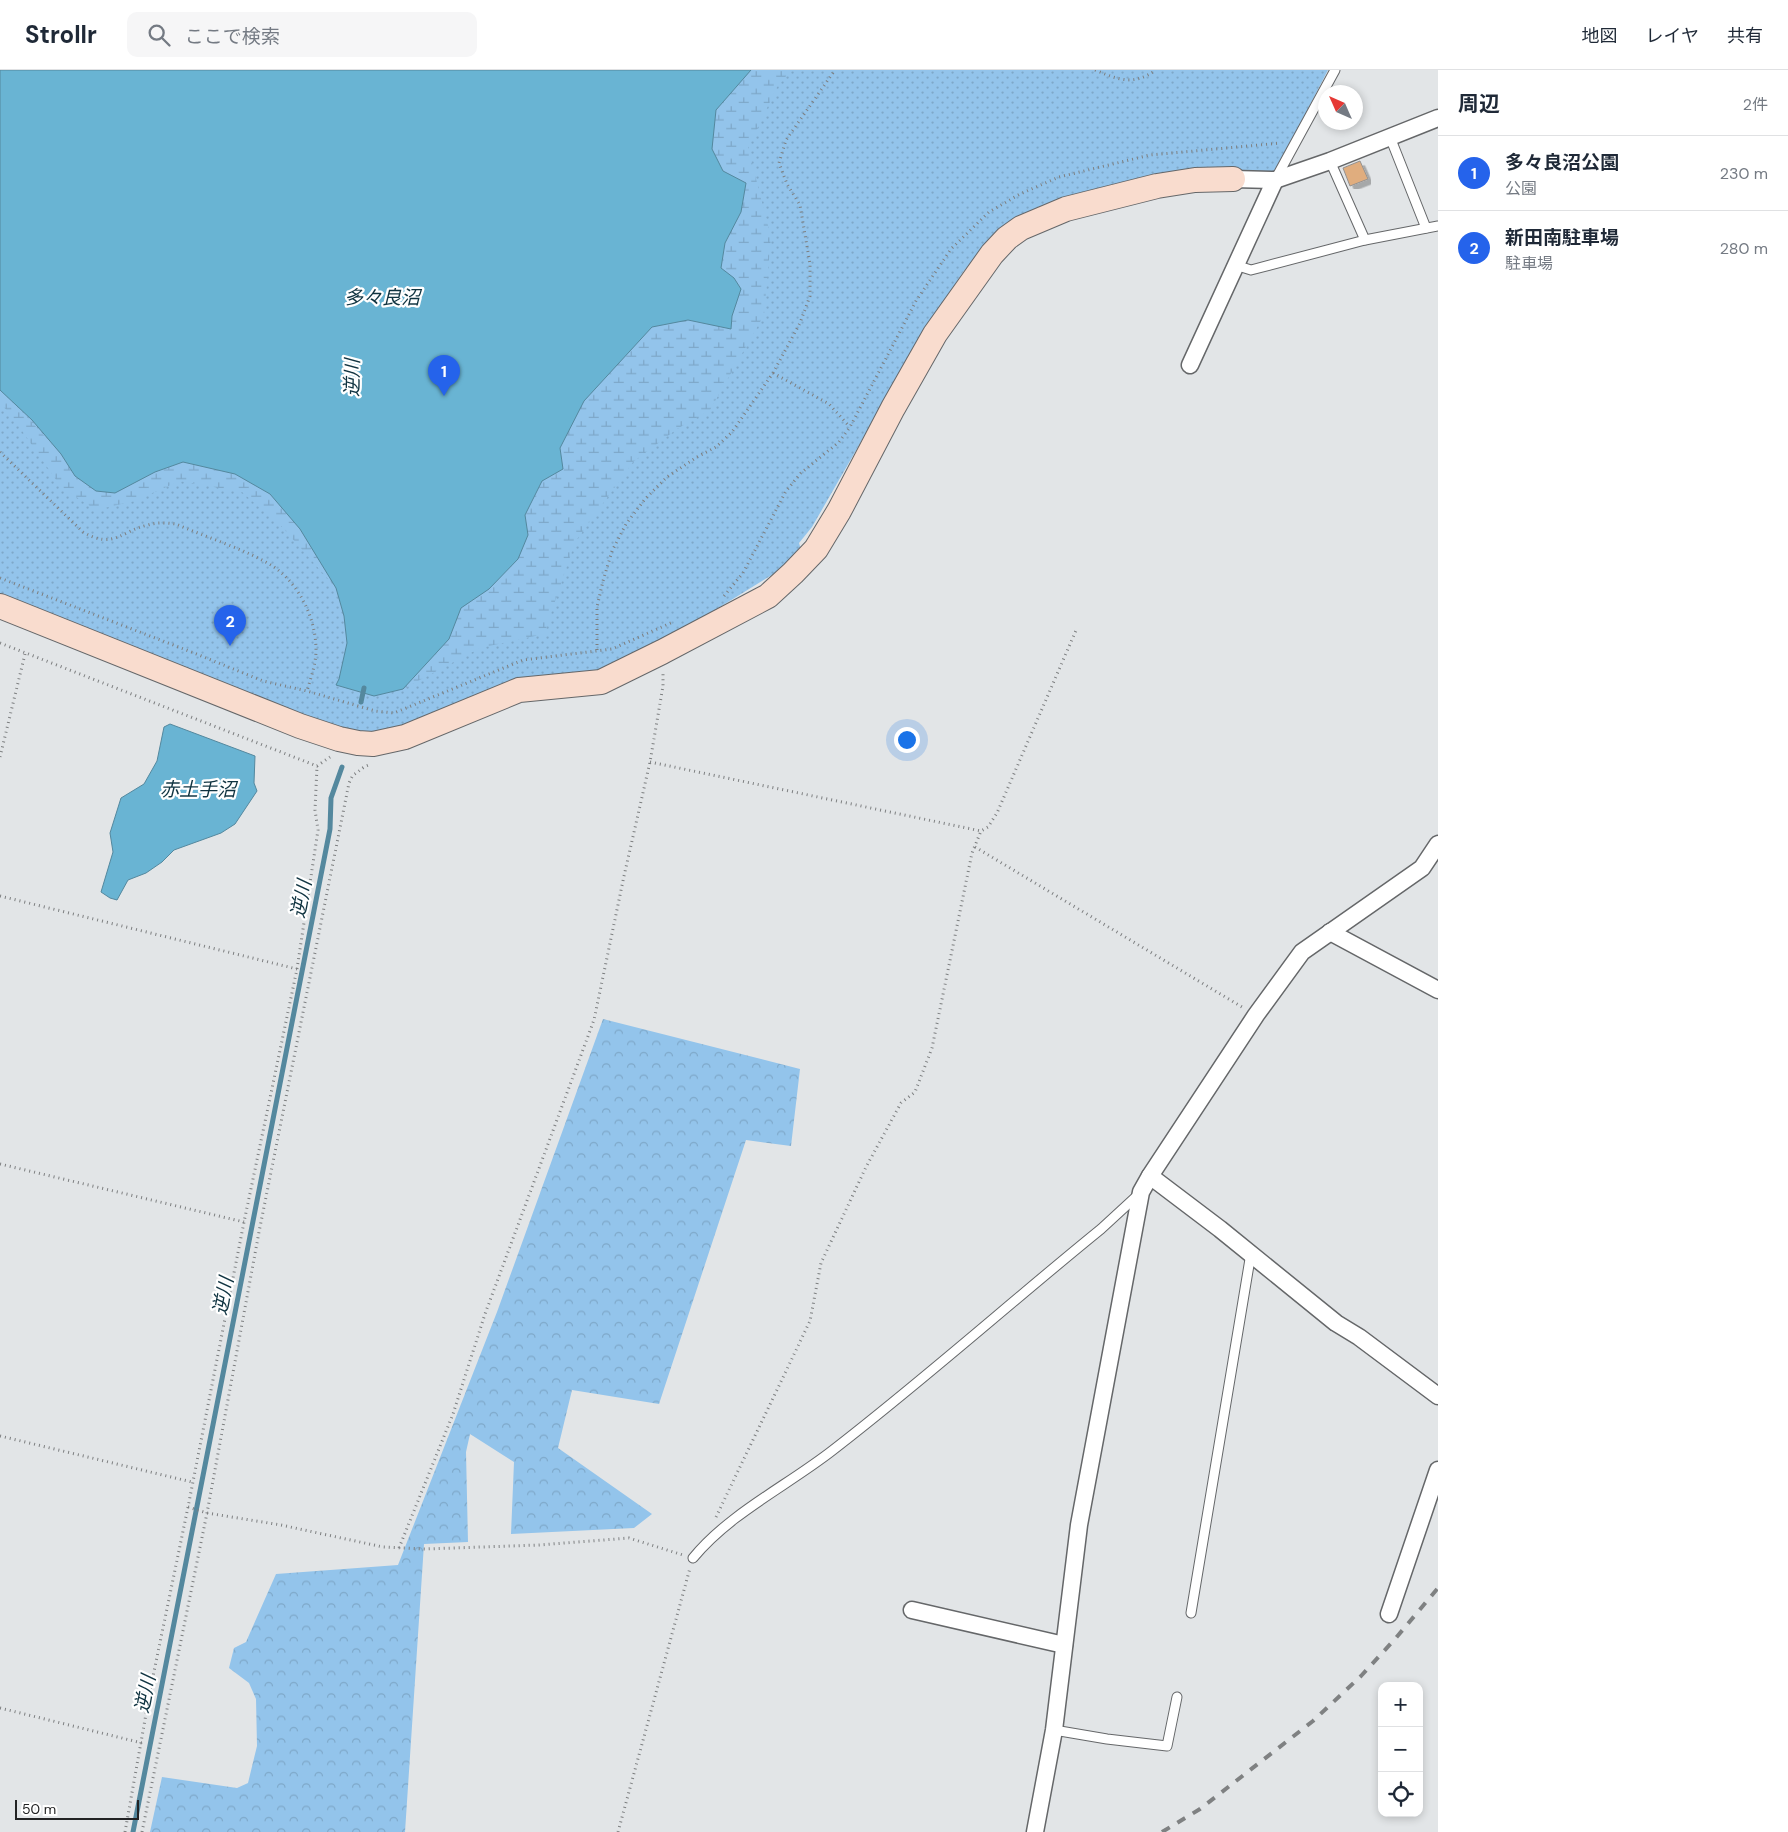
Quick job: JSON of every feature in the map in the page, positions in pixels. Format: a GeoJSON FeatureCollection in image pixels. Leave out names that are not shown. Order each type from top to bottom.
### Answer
{"type":"FeatureCollection","features":[{"type":"Feature","properties":{"kind":"street"},"geometry":{"type":"LineString","coordinates":[[0,606],[300,726],[338,739],[358,743],[373,744],[406,737],[519,690],[601,682],[768,596],[816,549],[839,511],[893,408],[935,334],[992,254],[1007,238],[1021,228],[1066,209],[1157,186],[1195,180],[1275,180],[1330,161],[1438,118]]}},
{"type":"Feature","properties":{"kind":"street"},"geometry":{"type":"LineString","coordinates":[[1190,365],[1275,180]]}},
{"type":"Feature","properties":{"kind":"street"},"geometry":{"type":"LineString","coordinates":[[1035,1832],[1054,1730],[1079,1525],[1141,1192],[1256,1015],[1302,952],[1422,868],[1438,844]]}},
{"type":"Feature","properties":{"kind":"street"},"geometry":{"type":"LineString","coordinates":[[1330,932],[1438,990]]}},
{"type":"Feature","properties":{"kind":"street"},"geometry":{"type":"LineString","coordinates":[[1150,1176],[1250,1253],[1336,1323],[1359,1336],[1438,1396]]}},
{"type":"Feature","properties":{"kind":"street"},"geometry":{"type":"LineString","coordinates":[[1389,1614],[1438,1470]]}},
{"type":"Feature","properties":{"kind":"street"},"geometry":{"type":"LineString","coordinates":[[912,1610],[1064,1645]]}},
{"type":"Feature","properties":{"kind":"lane"},"geometry":{"type":"LineString","coordinates":[[1275,180],[1335,70]]}},
{"type":"Feature","properties":{"kind":"lane"},"geometry":{"type":"LineString","coordinates":[[1390,137],[1426,228]]}},
{"type":"Feature","properties":{"kind":"lane"},"geometry":{"type":"LineString","coordinates":[[1330,161],[1365,240]]}},
{"type":"Feature","properties":{"kind":"lane"},"geometry":{"type":"LineString","coordinates":[[1235,265],[1251,270],[1365,240],[1438,226]]}},
{"type":"Feature","properties":{"kind":"lane"},"geometry":{"type":"LineString","coordinates":[[693,1558],[707,1541],[727,1525],[832,1451],[1101,1229],[1141,1192]]}},
{"type":"Feature","properties":{"kind":"lane"},"geometry":{"type":"LineString","coordinates":[[1191,1612],[1250,1253]]}},
{"type":"Feature","properties":{"kind":"lane"},"geometry":{"type":"LineString","coordinates":[[1054,1730],[1167,1746],[1177,1697]]}},
{"type":"Feature","properties":{"kind":"path"},"geometry":{"type":"LineString","coordinates":[[597,650],[597,607],[612,552],[626,524],[645,499],[667,477],[716,447],[732,432],[773,373],[800,324],[810,296],[810,264],[800,205],[787,184],[779,163],[786,140],[835,70]]}},
{"type":"Feature","properties":{"kind":"path"},"geometry":{"type":"LineString","coordinates":[[1095,70],[1118,80],[1144,78],[1156,70]]}},
{"type":"Feature","properties":{"kind":"path"},"geometry":{"type":"LineString","coordinates":[[720,601],[743,573],[786,491],[801,474],[839,442],[850,427],[916,301],[951,249],[989,212],[1020,194],[1059,177],[1150,155],[1281,143]]}},
{"type":"Feature","properties":{"kind":"path"},"geometry":{"type":"LineString","coordinates":[[773,373],[829,404],[850,427]]}},
{"type":"Feature","properties":{"kind":"path"},"geometry":{"type":"LineString","coordinates":[[0,452],[83,532],[93,538],[102,540],[114,539],[148,524],[176,524],[275,568],[292,582],[303,600],[315,632],[316,651],[314,667],[307,691]]}},
{"type":"Feature","properties":{"kind":"path"},"geometry":{"type":"LineString","coordinates":[[0,578],[262,681],[307,691],[375,711],[394,713],[523,660],[612,649],[675,621]]}},
{"type":"Feature","properties":{"kind":"path"},"geometry":{"type":"LineString","coordinates":[[707,1541],[711,1528],[810,1322],[821,1263],[866,1167],[901,1104],[915,1092],[932,1048],[975,847],[981,831],[988,827],[997,813],[1077,628]]}},
{"type":"Feature","properties":{"kind":"path"},"geometry":{"type":"LineString","coordinates":[[0,643],[317,766]]}},
{"type":"Feature","properties":{"kind":"path"},"geometry":{"type":"LineString","coordinates":[[399,1548],[453,1414],[485,1314],[594,1020],[650,762],[663,686],[662,652]]}},
{"type":"Feature","properties":{"kind":"path"},"geometry":{"type":"LineString","coordinates":[[0,757],[25,654]]}},
{"type":"Feature","properties":{"kind":"path"},"geometry":{"type":"LineString","coordinates":[[317,766],[332,756],[337,755]]}},
{"type":"Feature","properties":{"kind":"path"},"geometry":{"type":"LineString","coordinates":[[650,762],[981,831]]}},
{"type":"Feature","properties":{"kind":"path"},"geometry":{"type":"LineString","coordinates":[[142,1832],[349,783],[352,775],[358,773],[361,768],[369,764]]}},
{"type":"Feature","properties":{"kind":"path"},"geometry":{"type":"LineString","coordinates":[[125,1832],[151,1686],[189,1507],[192,1482],[244,1222],[297,968],[318,830],[315,810],[317,766]]}},
{"type":"Feature","properties":{"kind":"path"},"geometry":{"type":"LineString","coordinates":[[975,847],[1256,1015]]}},
{"type":"Feature","properties":{"kind":"path"},"geometry":{"type":"LineString","coordinates":[[0,896],[297,968]]}},
{"type":"Feature","properties":{"kind":"path"},"geometry":{"type":"LineString","coordinates":[[0,1164],[244,1222]]}},
{"type":"Feature","properties":{"kind":"path"},"geometry":{"type":"LineString","coordinates":[[0,1436],[192,1482]]}},
{"type":"Feature","properties":{"kind":"path"},"geometry":{"type":"LineString","coordinates":[[189,1507],[206,1512],[281,1524],[368,1545],[425,1549],[539,1545],[630,1538],[693,1558],[618,1832]]}},
{"type":"Feature","properties":{"kind":"path"},"geometry":{"type":"LineString","coordinates":[[0,1708],[142,1743]]}},
{"type":"Feature","properties":{"kind":"green space"},"geometry":{"type":"Polygon","coordinates":[[[0,70],[1328,70],[1320,85],[1318,85],[1318,89],[1273,174],[1194,172],[984,248],[963,272],[924,332],[812,527],[799,543],[801,550],[780,570],[694,623],[613,669],[391,732],[365,735],[334,728],[0,598],[0,70]]]}},
{"type":"Feature","properties":{"kind":"green space"},"geometry":{"type":"Polygon","coordinates":[[[751,70],[791,70],[777,87],[748,148],[771,237],[764,315],[710,410],[677,429],[633,462],[575,542],[544,634],[480,648],[403,689],[449,639],[461,608],[489,589],[528,535],[525,515],[542,481],[562,469],[560,448],[584,401],[652,327],[688,320],[731,329],[732,316],[741,289],[734,278],[721,268],[725,243],[741,212],[712,149],[716,110],[751,70]]]}},
{"type":"Feature","properties":{"kind":"green space"},"geometry":{"type":"Polygon","coordinates":[[[0,390],[40,431],[75,476],[155,472],[183,462],[235,474],[270,494],[300,529],[336,588],[283,528],[242,492],[180,481],[134,501],[96,510],[61,487],[9,412],[0,404],[0,390]]]}},
{"type":"Feature","properties":{"kind":"green space"},"geometry":{"type":"Polygon","coordinates":[[[603,1019],[800,1069],[791,1146],[746,1140],[659,1404],[572,1390],[558,1448],[652,1514],[634,1528],[511,1534],[514,1462],[470,1434],[466,1452],[468,1542],[424,1544],[405,1832],[150,1832],[162,1777],[237,1788],[248,1783],[257,1746],[256,1699],[249,1683],[229,1668],[234,1648],[246,1642],[276,1574],[398,1565],[497,1312],[603,1019]]]}},
{"type":"Feature","properties":{"kind":"water","name":"多々良沼"},"geometry":{"type":"Polygon","coordinates":[[[0,70],[751,70],[716,110],[712,149],[723,171],[746,183],[741,212],[725,243],[721,268],[734,278],[741,289],[732,316],[731,329],[688,320],[652,327],[584,401],[560,448],[563,469],[542,481],[525,515],[528,535],[518,559],[489,589],[461,608],[449,639],[403,689],[374,696],[336,685],[347,643],[344,616],[336,588],[300,529],[270,494],[235,474],[183,462],[155,472],[115,493],[96,491],[75,476],[61,454],[32,420],[0,390],[0,70]]]}},
{"type":"Feature","properties":{"kind":"water","name":"赤土手沼"},"geometry":{"type":"Polygon","coordinates":[[[170,724],[255,756],[254,783],[257,791],[235,824],[221,833],[174,850],[162,862],[146,873],[128,880],[117,900],[110,898],[101,892],[113,852],[110,833],[121,798],[144,784],[157,761],[164,727],[170,724]]]}},
{"type":"Feature","properties":{"kind":"building"},"geometry":{"type":"Polygon","coordinates":[[[1360,161],[1368,179],[1350,186],[1343,168],[1360,161]]]}},
{"type":"Feature","properties":{"kind":"waterway","name":"逆川"},"geometry":{"type":"LineString","coordinates":[[361,702],[364,688]]}},
{"type":"Feature","properties":{"kind":"waterway","name":"逆川"},"geometry":{"type":"LineString","coordinates":[[133,1832],[330,829],[331,798],[342,767]]}},
{"type":"Feature","properties":{"kind":"railway"},"geometry":{"type":"LineString","coordinates":[[1162,1832],[1200,1809],[1313,1721],[1361,1676],[1438,1588]]}},
{"type":"Feature","properties":{"kind":"place","name":"多々良沼公園"},"geometry":{"type":"Point","coordinates":[444,396]}},
{"type":"Feature","properties":{"kind":"place","name":"新田南駐車場"},"geometry":{"type":"Point","coordinates":[230,646]}}]}
